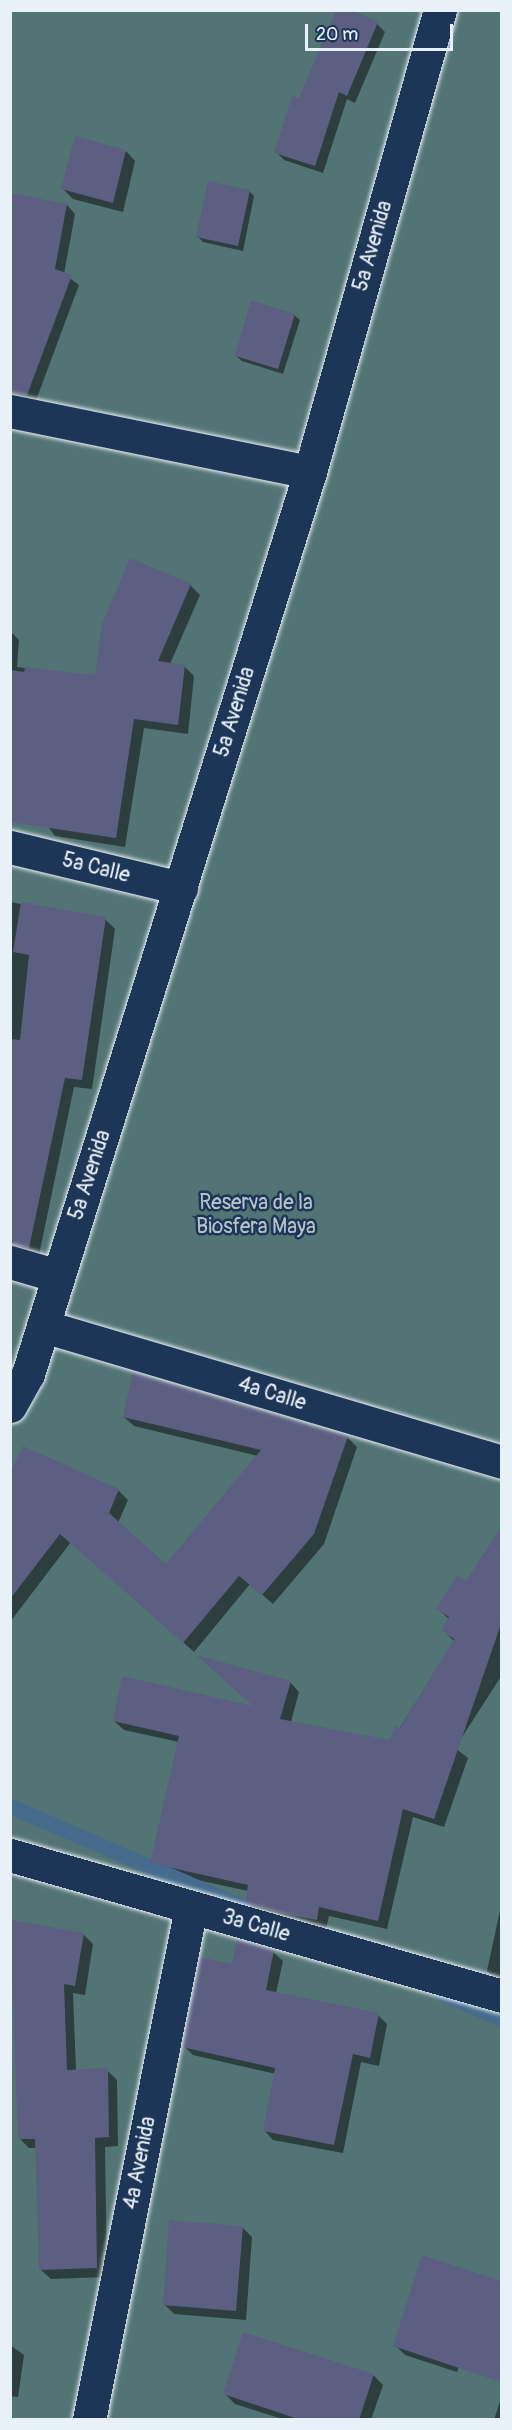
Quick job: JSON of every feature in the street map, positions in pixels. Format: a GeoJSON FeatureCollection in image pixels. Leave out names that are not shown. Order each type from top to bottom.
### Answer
{"type":"FeatureCollection","features":[{"type":"Feature","properties":{"kind":"street","name":"5a Avenida"},"geometry":{"type":"LineString","coordinates":[[10,1406],[28,1374],[310,472],[440,10]]}},
{"type":"Feature","properties":{"kind":"street"},"geometry":{"type":"LineString","coordinates":[[10,411],[310,472]]}},
{"type":"Feature","properties":{"kind":"street","name":"5a Calle"},"geometry":{"type":"LineString","coordinates":[[10,847],[181,888]]}},
{"type":"Feature","properties":{"kind":"street"},"geometry":{"type":"LineString","coordinates":[[10,1262],[58,1276]]}},
{"type":"Feature","properties":{"kind":"street","name":"4a Calle"},"geometry":{"type":"LineString","coordinates":[[43,1326],[501,1462]]}},
{"type":"Feature","properties":{"kind":"street","name":"3a Calle"},"geometry":{"type":"LineString","coordinates":[[10,1855],[501,1996]]}},
{"type":"Feature","properties":{"kind":"street","name":"4a Avenida"},"geometry":{"type":"LineString","coordinates":[[92,2419],[191,1907]]}},
{"type":"Feature","properties":{"kind":"green space","name":"Reserva de la Biosfera Maya"},"geometry":{"type":"Polygon","coordinates":[[[11,11],[501,11],[501,2419],[11,2420],[11,11]]]}},
{"type":"Feature","properties":{"kind":"building"},"geometry":{"type":"Polygon","coordinates":[[[336,10],[351,10],[378,22],[347,96],[339,92],[315,166],[274,153],[292,96],[299,98],[336,10]]]}},
{"type":"Feature","properties":{"kind":"building"},"geometry":{"type":"Polygon","coordinates":[[[75,136],[126,150],[113,203],[61,189],[75,136]]]}},
{"type":"Feature","properties":{"kind":"building"},"geometry":{"type":"Polygon","coordinates":[[[208,181],[250,190],[238,246],[196,237],[208,181]]]}},
{"type":"Feature","properties":{"kind":"building"},"geometry":{"type":"Polygon","coordinates":[[[10,193],[67,204],[55,269],[72,275],[27,395],[10,393],[10,193]]]}},
{"type":"Feature","properties":{"kind":"building"},"geometry":{"type":"Polygon","coordinates":[[[251,300],[295,314],[278,369],[235,356],[251,300]]]}},
{"type":"Feature","properties":{"kind":"building"},"geometry":{"type":"Polygon","coordinates":[[[130,558],[191,584],[158,661],[185,665],[178,725],[134,719],[116,838],[10,822],[10,670],[24,672],[25,667],[95,675],[102,624],[130,558]]]}},
{"type":"Feature","properties":{"kind":"building"},"geometry":{"type":"Polygon","coordinates":[[[21,902],[106,917],[82,1080],[65,1078],[29,1248],[10,1244],[10,1039],[20,1040],[29,955],[13,952],[21,902]]]}},
{"type":"Feature","properties":{"kind":"building"},"geometry":{"type":"Polygon","coordinates":[[[133,1372],[348,1436],[314,1534],[262,1595],[239,1576],[183,1643],[60,1534],[10,1599],[10,1473],[23,1446],[119,1489],[109,1513],[166,1564],[261,1450],[123,1417],[133,1372]]]}},
{"type":"Feature","properties":{"kind":"building"},"geometry":{"type":"Polygon","coordinates":[[[501,1527],[501,1624],[434,1819],[403,1809],[378,1921],[319,1907],[317,1920],[282,1913],[245,1903],[248,1885],[150,1863],[179,1736],[113,1721],[122,1676],[253,1706],[196,1655],[291,1681],[280,1719],[390,1740],[395,1726],[400,1728],[454,1639],[441,1630],[449,1617],[436,1609],[457,1575],[466,1581],[501,1527]]]}},
{"type":"Feature","properties":{"kind":"building"},"geometry":{"type":"Polygon","coordinates":[[[10,1920],[84,1933],[75,1986],[64,1984],[67,2070],[108,2068],[109,2137],[95,2138],[97,2268],[39,2270],[35,2139],[18,2139],[10,1920]]]}},
{"type":"Feature","properties":{"kind":"building"},"geometry":{"type":"Polygon","coordinates":[[[237,1940],[274,1950],[266,1990],[379,2013],[370,2058],[353,2054],[334,2145],[263,2131],[275,2068],[182,2047],[200,1957],[232,1964],[237,1940]]]}},
{"type":"Feature","properties":{"kind":"building"},"geometry":{"type":"Polygon","coordinates":[[[169,2220],[243,2226],[236,2311],[163,2305],[169,2220]]]}},
{"type":"Feature","properties":{"kind":"building"},"geometry":{"type":"Polygon","coordinates":[[[422,2255],[501,2281],[501,2382],[393,2346],[422,2255]]]}},
{"type":"Feature","properties":{"kind":"building"},"geometry":{"type":"Polygon","coordinates":[[[243,2332],[374,2374],[359,2420],[301,2420],[223,2394],[243,2332]]]}},
{"type":"Feature","properties":{"kind":"waterway"},"geometry":{"type":"LineString","coordinates":[[10,1806],[243,1907]]}},
{"type":"Feature","properties":{"kind":"waterway"},"geometry":{"type":"LineString","coordinates":[[441,1993],[502,2019]]}}]}
